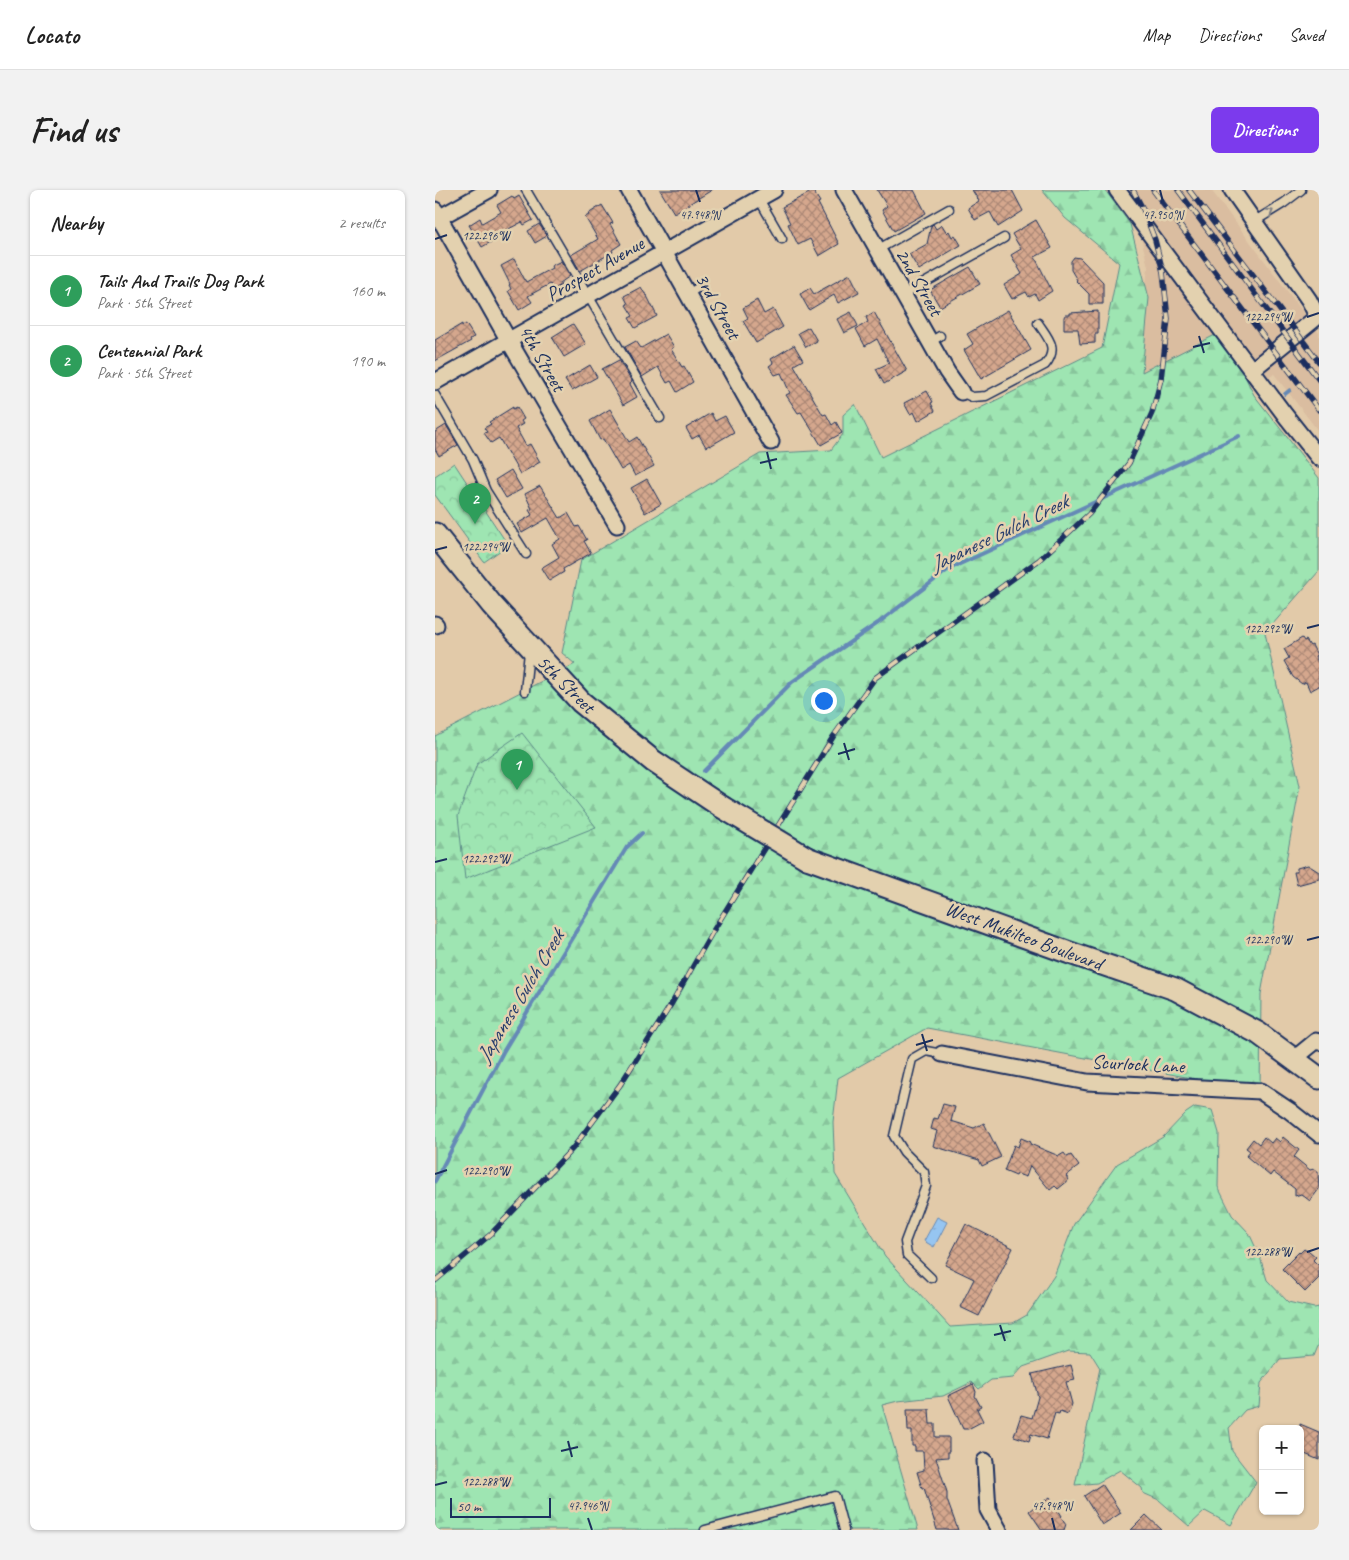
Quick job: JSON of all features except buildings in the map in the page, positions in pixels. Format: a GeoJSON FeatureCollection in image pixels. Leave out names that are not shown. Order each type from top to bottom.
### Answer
{"type":"FeatureCollection","features":[{"type":"Feature","properties":{"kind":"main road","name":"5th Street"},"geometry":{"type":"LineString","coordinates":[[435,534],[491,605],[588,708],[653,762],[722,807]]}},
{"type":"Feature","properties":{"kind":"main road","name":"West Mukilteo Boulevard"},"geometry":{"type":"LineString","coordinates":[[722,807],[807,858],[1175,989],[1258,1033],[1319,1078]]}},
{"type":"Feature","properties":{"kind":"street"},"geometry":{"type":"LineString","coordinates":[[436,216],[489,190]]}},
{"type":"Feature","properties":{"kind":"street","name":"3rd Street"},"geometry":{"type":"LineString","coordinates":[[629,190],[771,442]]}},
{"type":"Feature","properties":{"kind":"street","name":"Prospect Avenue"},"geometry":{"type":"LineString","coordinates":[[435,382],[774,190]]}},
{"type":"Feature","properties":{"kind":"street","name":"2nd Street"},"geometry":{"type":"LineString","coordinates":[[843,190],[903,295],[935,339],[947,372],[961,392]]}},
{"type":"Feature","properties":{"kind":"street"},"geometry":{"type":"LineString","coordinates":[[1117,190],[1319,458]]}},
{"type":"Feature","properties":{"kind":"street"},"geometry":{"type":"LineString","coordinates":[[1232,190],[1309,300],[1317,320],[1252,370]]}},
{"type":"Feature","properties":{"kind":"street","name":"4th Street"},"geometry":{"type":"LineString","coordinates":[[436,216],[617,525]]}},
{"type":"Feature","properties":{"kind":"street"},"geometry":{"type":"LineString","coordinates":[[1294,1059],[1316,1041],[1319,1042]]}},
{"type":"Feature","properties":{"kind":"street","name":"Scurlock Lane"},"geometry":{"type":"LineString","coordinates":[[942,1054],[1087,1082],[1259,1091],[1290,1111],[1319,1134]]}},
{"type":"Feature","properties":{"kind":"street"},"geometry":{"type":"LineString","coordinates":[[985,1461],[988,1510],[999,1530]]}},
{"type":"Feature","properties":{"kind":"lane"},"geometry":{"type":"LineString","coordinates":[[526,190],[660,418]]}},
{"type":"Feature","properties":{"kind":"lane"},"geometry":{"type":"LineString","coordinates":[[1255,222],[1285,203],[1301,190]]}},
{"type":"Feature","properties":{"kind":"lane"},"geometry":{"type":"LineString","coordinates":[[759,199],[782,239]]}},
{"type":"Feature","properties":{"kind":"lane"},"geometry":{"type":"LineString","coordinates":[[877,250],[949,209]]}},
{"type":"Feature","properties":{"kind":"lane"},"geometry":{"type":"LineString","coordinates":[[903,295],[1005,238]]}},
{"type":"Feature","properties":{"kind":"lane"},"geometry":{"type":"LineString","coordinates":[[688,294],[702,285]]}},
{"type":"Feature","properties":{"kind":"lane"},"geometry":{"type":"LineString","coordinates":[[961,392],[972,397],[986,396],[1045,365],[1051,358],[1052,344],[1038,323]]}},
{"type":"Feature","properties":{"kind":"lane"},"geometry":{"type":"LineString","coordinates":[[435,395],[473,460],[487,491],[526,554]]}},
{"type":"Feature","properties":{"kind":"lane"},"geometry":{"type":"LineString","coordinates":[[525,691],[530,647]]}},
{"type":"Feature","properties":{"kind":"lane"},"geometry":{"type":"LineString","coordinates":[[931,1278],[907,1255],[905,1242],[926,1186],[924,1172],[904,1152],[894,1136],[912,1059],[926,1051],[942,1054]]}},
{"type":"Feature","properties":{"kind":"lane"},"geometry":{"type":"LineString","coordinates":[[705,1530],[835,1496],[844,1530]]}},
{"type":"Feature","properties":{"kind":"shaded area"},"geometry":{"type":"Polygon","coordinates":[[[1121,190],[1211,190],[1319,333],[1319,432],[1274,374],[1214,419],[1135,381],[1148,267],[1134,207],[1121,190]]]}},
{"type":"Feature","properties":{"kind":"green space"},"geometry":{"type":"Polygon","coordinates":[[[1042,190],[1105,190],[1130,224],[1149,298],[1142,372],[1223,331],[1254,395],[1319,478],[1319,571],[1265,633],[1300,786],[1261,994],[1260,1091],[927,1028],[838,1078],[833,1122],[835,1174],[885,1256],[950,1327],[1013,1323],[1027,1315],[1054,1276],[1074,1224],[1117,1164],[1163,1137],[1186,1113],[1195,1107],[1212,1110],[1219,1133],[1218,1187],[1232,1215],[1249,1233],[1260,1257],[1267,1280],[1288,1302],[1314,1308],[1319,1307],[1319,1344],[1314,1356],[1280,1359],[1261,1383],[1259,1406],[1245,1410],[1229,1428],[1232,1451],[1256,1482],[1231,1525],[1205,1511],[1189,1526],[1159,1500],[1143,1493],[1142,1488],[1120,1470],[1097,1483],[1075,1485],[1100,1368],[1090,1352],[1068,1351],[1023,1367],[1013,1378],[991,1380],[979,1389],[972,1382],[943,1396],[898,1401],[882,1405],[918,1530],[435,1530],[435,736],[575,664],[562,653],[581,560],[760,454],[831,450],[843,434],[843,415],[855,404],[881,457],[1102,348],[1119,263],[1065,218],[1042,190]]]}},
{"type":"Feature","properties":{"kind":"green space"},"geometry":{"type":"Polygon","coordinates":[[[454,463],[508,545],[484,562],[435,495],[435,476],[454,463]]]}},
{"type":"Feature","properties":{"kind":"green space"},"geometry":{"type":"Polygon","coordinates":[[[522,733],[596,827],[465,879],[458,816],[477,764],[522,733]]]}},
{"type":"Feature","properties":{"kind":"water"},"geometry":{"type":"Polygon","coordinates":[[[937,1217],[947,1222],[934,1247],[924,1241],[937,1217]]]}},
{"type":"Feature","properties":{"kind":"waterway","name":"Japanese Gulch Creek"},"geometry":{"type":"LineString","coordinates":[[1285,394],[1290,390]]}},
{"type":"Feature","properties":{"kind":"waterway","name":"Japanese Gulch Creek"},"geometry":{"type":"LineString","coordinates":[[704,771],[792,682],[878,623],[949,569],[1239,436]]}},
{"type":"Feature","properties":{"kind":"waterway","name":"Japanese Gulch Creek"},"geometry":{"type":"LineString","coordinates":[[435,1181],[503,1052],[627,847],[642,833]]}},
{"type":"Feature","properties":{"kind":"railway"},"geometry":{"type":"LineString","coordinates":[[435,1281],[491,1234],[573,1148],[620,1085],[672,1003],[713,931],[833,737],[875,678],[1039,560],[1089,514],[1129,463],[1152,413],[1161,379],[1168,319],[1163,272],[1155,240],[1143,209],[1133,190]]}},
{"type":"Feature","properties":{"kind":"railway"},"geometry":{"type":"LineString","coordinates":[[1153,190],[1319,410]]}},
{"type":"Feature","properties":{"kind":"railway"},"geometry":{"type":"LineString","coordinates":[[1178,190],[1319,380]]}},
{"type":"Feature","properties":{"kind":"railway"},"geometry":{"type":"LineString","coordinates":[[1189,190],[1319,362]]}},
{"type":"Feature","properties":{"kind":"place","name":"Centennial Park"},"geometry":{"type":"Point","coordinates":[475,524]}},
{"type":"Feature","properties":{"kind":"place","name":"Tails And Trails Dog Park"},"geometry":{"type":"Point","coordinates":[517,790]}}]}
